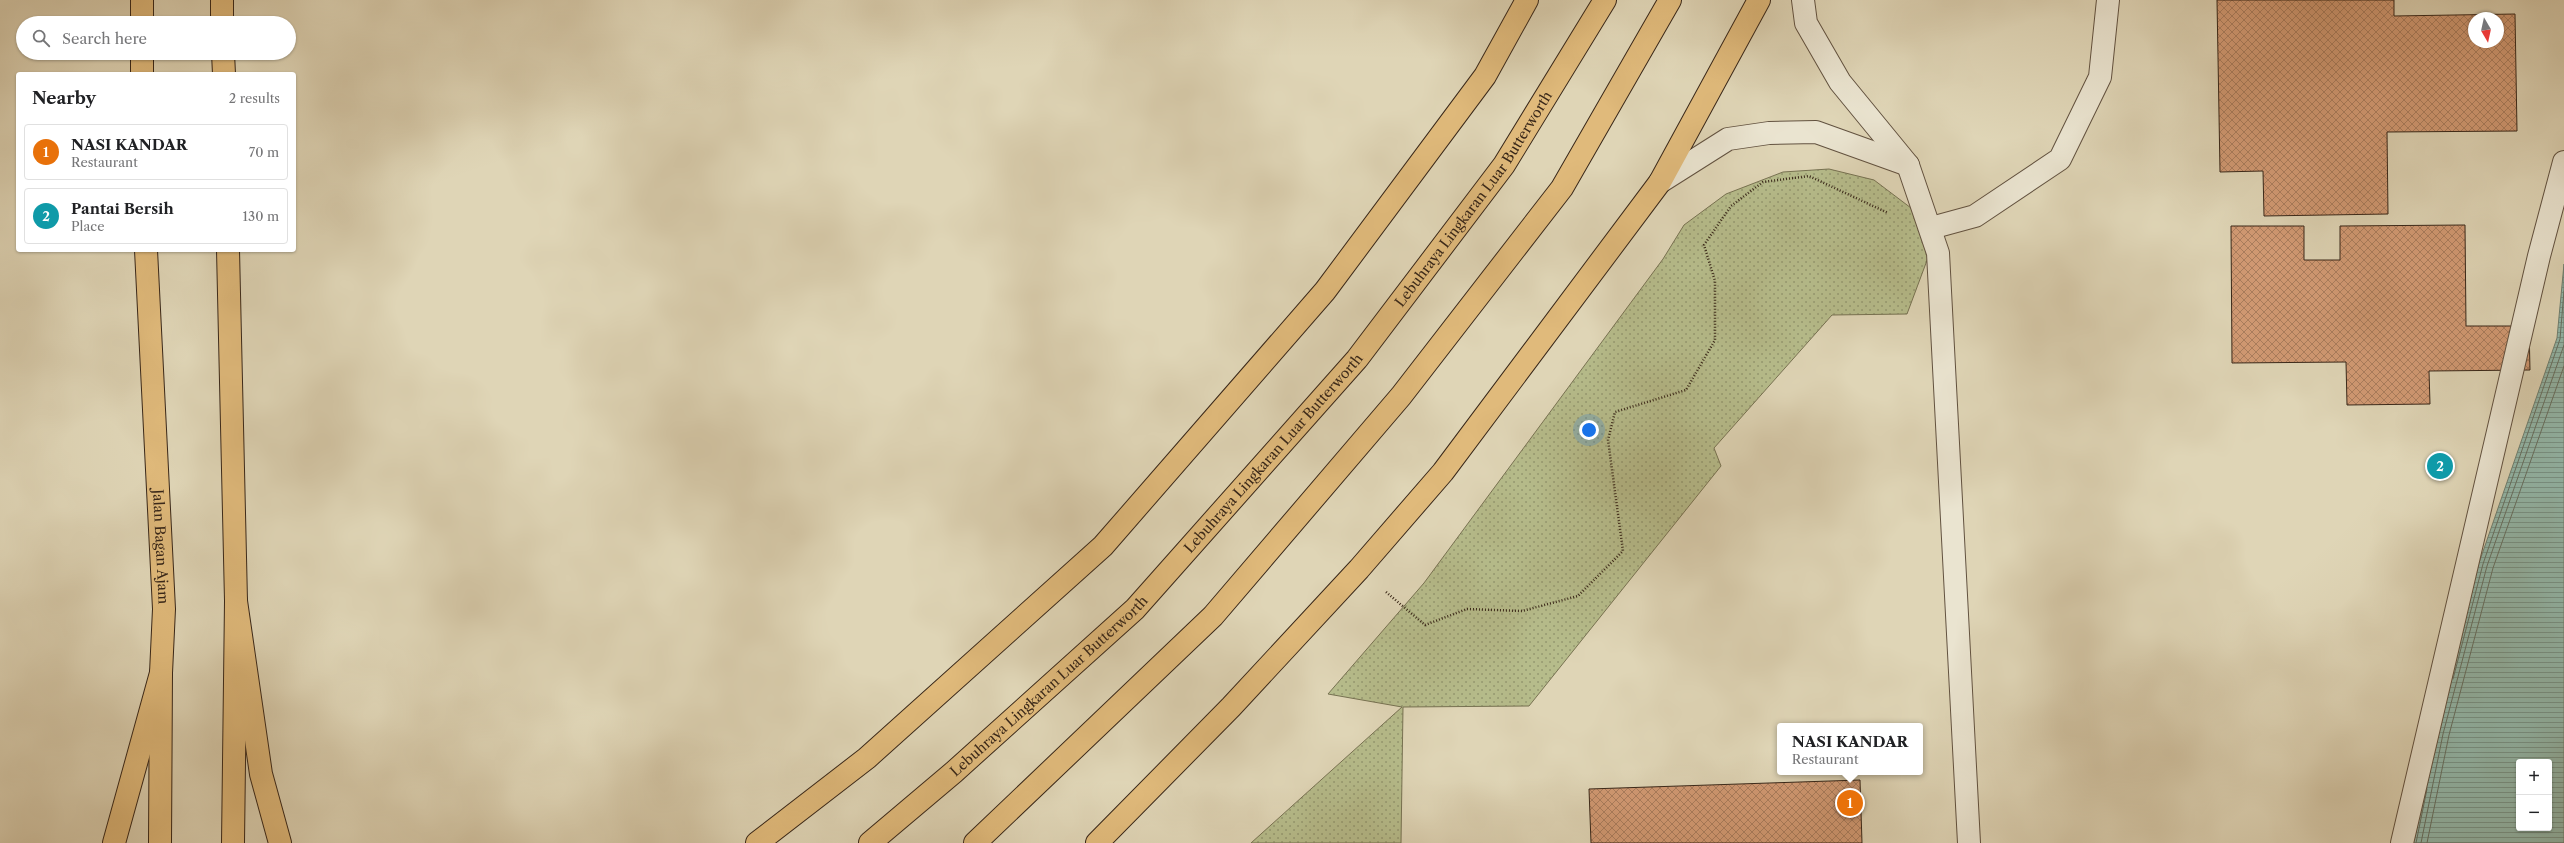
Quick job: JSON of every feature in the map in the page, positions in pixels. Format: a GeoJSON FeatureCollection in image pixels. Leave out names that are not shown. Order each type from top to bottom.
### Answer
{"type":"FeatureCollection","features":[{"type":"Feature","properties":{"kind":"main road"},"geometry":{"type":"LineString","coordinates":[[142,0],[142,16]]}},
{"type":"Feature","properties":{"kind":"main road"},"geometry":{"type":"LineString","coordinates":[[222,0],[222,16]]}},
{"type":"Feature","properties":{"kind":"main road"},"geometry":{"type":"LineString","coordinates":[[757,843],[867,758],[1103,546],[1325,291],[1485,76],[1527,0]]}},
{"type":"Feature","properties":{"kind":"main road","name":"Lebuhraya Lingkaran Luar Butterworth"},"geometry":{"type":"LineString","coordinates":[[870,843],[954,772],[1135,609],[1352,365],[1504,165],[1605,0]]}},
{"type":"Feature","properties":{"kind":"main road"},"geometry":{"type":"LineString","coordinates":[[975,843],[1213,616],[1401,396],[1562,188],[1670,0]]}},
{"type":"Feature","properties":{"kind":"main road"},"geometry":{"type":"LineString","coordinates":[[1096,843],[1231,708],[1359,570],[1443,472],[1660,182],[1759,0]]}},
{"type":"Feature","properties":{"kind":"main road"},"geometry":{"type":"LineString","coordinates":[[142,60],[142,72]]}},
{"type":"Feature","properties":{"kind":"main road"},"geometry":{"type":"LineString","coordinates":[[223,60],[224,72]]}},
{"type":"Feature","properties":{"kind":"main road","name":"Jalan Bagan Ajam"},"geometry":{"type":"LineString","coordinates":[[146,252],[164,609],[161,673],[160,843]]}},
{"type":"Feature","properties":{"kind":"main road"},"geometry":{"type":"LineString","coordinates":[[228,252],[236,602],[234,843]]}},
{"type":"Feature","properties":{"kind":"main road"},"geometry":{"type":"LineString","coordinates":[[236,602],[260,774],[280,843]]}},
{"type":"Feature","properties":{"kind":"main road"},"geometry":{"type":"LineString","coordinates":[[114,843],[161,673]]}},
{"type":"Feature","properties":{"kind":"street"},"geometry":{"type":"LineString","coordinates":[[1803,0],[1806,23],[1840,82],[1908,165],[1938,253],[1969,843]]}},
{"type":"Feature","properties":{"kind":"street"},"geometry":{"type":"LineString","coordinates":[[1931,230],[1975,216],[2060,160],[2100,77],[2108,0]]}},
{"type":"Feature","properties":{"kind":"street"},"geometry":{"type":"LineString","coordinates":[[1660,182],[1728,139],[1769,133],[1816,132],[1908,165]]}},
{"type":"Feature","properties":{"kind":"street"},"geometry":{"type":"LineString","coordinates":[[2402,843],[2539,256],[2564,162]]}},
{"type":"Feature","properties":{"kind":"path"},"geometry":{"type":"LineString","coordinates":[[1359,570],[1425,625],[1467,609],[1522,611],[1578,596],[1623,551],[1608,440],[1615,412],[1686,390],[1714,340],[1715,281],[1704,245],[1731,206],[1763,182],[1809,176],[1837,191],[1931,230]]}},
{"type":"Feature","properties":{"kind":"green space"},"geometry":{"type":"Polygon","coordinates":[[[1829,169],[1874,180],[1911,208],[1932,247],[1907,314],[1832,315],[1714,448],[1721,466],[1529,706],[1403,707],[1401,843],[1251,843],[1402,707],[1328,694],[1424,583],[1663,259],[1684,225],[1726,194],[1783,172],[1829,169]]]}},
{"type":"Feature","properties":{"kind":"water"},"geometry":{"type":"Polygon","coordinates":[[[2564,264],[2564,843],[2412,843],[2435,732],[2479,563],[2557,338],[2564,264]]]}},
{"type":"Feature","properties":{"kind":"building"},"geometry":{"type":"Polygon","coordinates":[[[2217,0],[2394,0],[2394,16],[2468,15],[2468,48],[2504,48],[2504,14],[2515,14],[2517,131],[2387,132],[2388,214],[2264,216],[2263,171],[2220,172],[2217,0]]]}},
{"type":"Feature","properties":{"kind":"building"},"geometry":{"type":"Polygon","coordinates":[[[2465,225],[2466,326],[2529,326],[2530,370],[2429,371],[2430,404],[2347,405],[2346,362],[2232,363],[2231,226],[2304,226],[2304,260],[2340,260],[2340,226],[2465,225]]]}},
{"type":"Feature","properties":{"kind":"building"},"geometry":{"type":"Polygon","coordinates":[[[1860,780],[1862,843],[1591,843],[1589,789],[1860,780]]]}},
{"type":"Feature","properties":{"kind":"place","name":"Pantai Bersih"},"geometry":{"type":"Point","coordinates":[2440,466]}},
{"type":"Feature","properties":{"kind":"place","name":"NASI KANDAR"},"geometry":{"type":"Point","coordinates":[1850,803]}}]}
